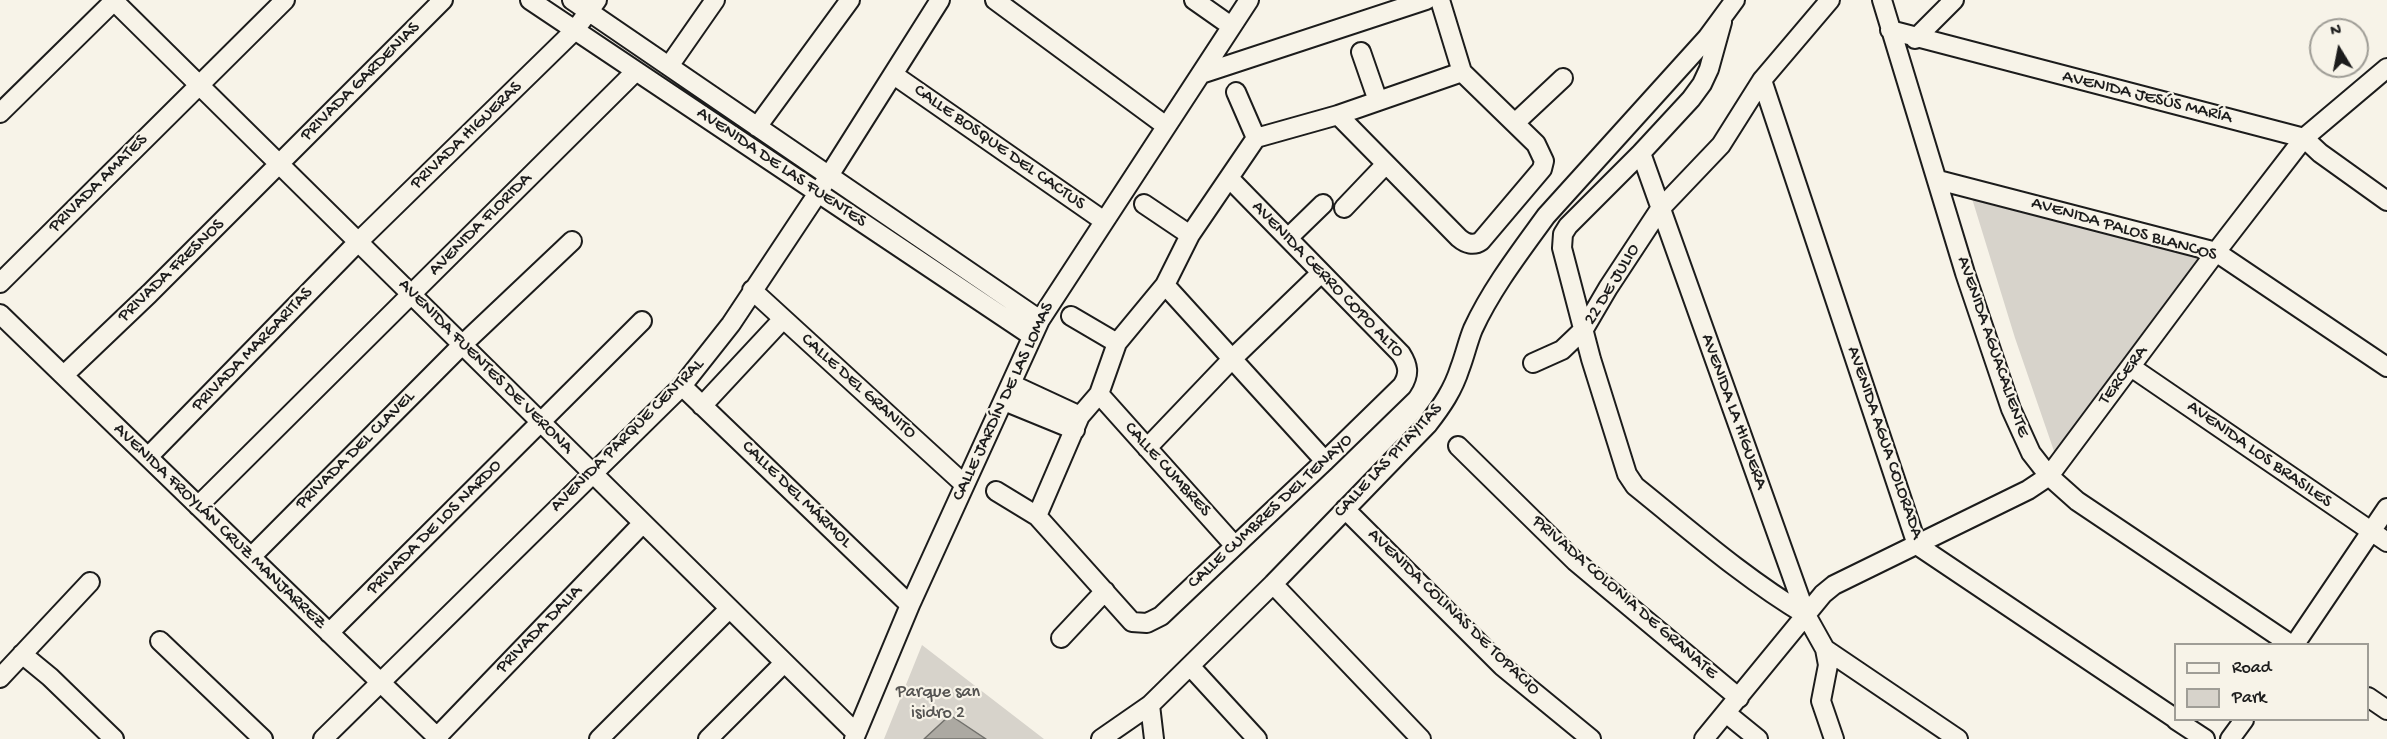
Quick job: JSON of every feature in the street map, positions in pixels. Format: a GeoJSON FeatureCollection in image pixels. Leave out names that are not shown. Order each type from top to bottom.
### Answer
{"type":"FeatureCollection","features":[{"type":"Feature","properties":{"kind":"street","name":"AVENIDA FUENTES DE VERONA"},"geometry":{"type":"LineString","coordinates":[[114,0],[855,736]]}},
{"type":"Feature","properties":{"kind":"street"},"geometry":{"type":"LineString","coordinates":[[0,113],[114,0]]}},
{"type":"Feature","properties":{"kind":"street","name":"PRIVADA AMATES"},"geometry":{"type":"LineString","coordinates":[[0,283],[285,0]]}},
{"type":"Feature","properties":{"kind":"street","name":"PRIVADA GARDENIAS"},"geometry":{"type":"LineString","coordinates":[[279,165],[443,0]]}},
{"type":"Feature","properties":{"kind":"street","name":"AVENIDA DE LAS FUENTES"},"geometry":{"type":"LineString","coordinates":[[530,0],[818,193],[1036,328]]}},
{"type":"Feature","properties":{"kind":"street","name":"AVENIDA DE LAS FUENTES"},"geometry":{"type":"LineString","coordinates":[[572,0],[593,6],[669,66],[829,176],[1036,328]]}},
{"type":"Feature","properties":{"kind":"street"},"geometry":{"type":"LineString","coordinates":[[669,66],[715,0]]}},
{"type":"Feature","properties":{"kind":"street"},"geometry":{"type":"LineString","coordinates":[[757,127],[850,0]]}},
{"type":"Feature","properties":{"kind":"street","name":"AVENIDA PARQUE CENTRAL"},"geometry":{"type":"LineString","coordinates":[[322,739],[682,386],[709,354],[818,193],[940,0]]}},
{"type":"Feature","properties":{"kind":"street"},"geometry":{"type":"LineString","coordinates":[[994,0],[1166,126]]}},
{"type":"Feature","properties":{"kind":"street"},"geometry":{"type":"LineString","coordinates":[[1194,0],[1231,26]]}},
{"type":"Feature","properties":{"kind":"street","name":"CALLE JARDÍN DE LAS LOMAS"},"geometry":{"type":"LineString","coordinates":[[855,736],[910,605],[1036,328],[1249,0]]}},
{"type":"Feature","properties":{"kind":"street"},"geometry":{"type":"LineString","coordinates":[[1362,22],[1377,0]]}},
{"type":"Feature","properties":{"kind":"street"},"geometry":{"type":"LineString","coordinates":[[1201,74],[1426,0]]}},
{"type":"Feature","properties":{"kind":"street"},"geometry":{"type":"LineString","coordinates":[[1338,115],[1459,238],[1469,243],[1478,243],[1543,167],[1542,156],[1536,144],[1516,122],[1462,72],[1440,0]]}},
{"type":"Feature","properties":{"kind":"street","name":"CALLE LAS PITAYITAS"},"geometry":{"type":"LineString","coordinates":[[1101,739],[1150,705],[1273,584],[1428,424],[1446,401],[1473,330],[1502,278],[1546,216],[1650,103],[1735,0]]}},
{"type":"Feature","properties":{"kind":"street","name":"22 DE JULIO"},"geometry":{"type":"LineString","coordinates":[[1806,615],[1771,594],[1635,486],[1621,458],[1584,329],[1660,209],[1721,145],[1762,80],[1830,0]]}},
{"type":"Feature","properties":{"kind":"street","name":"AVENIDA AGUACALIENTE"},"geometry":{"type":"LineString","coordinates":[[1882,0],[1965,273],[2011,409],[2031,453],[2049,476],[2077,501],[2287,643]]}},
{"type":"Feature","properties":{"kind":"street"},"geometry":{"type":"LineString","coordinates":[[1916,39],[1954,0]]}},
{"type":"Feature","properties":{"kind":"street","name":"PRIVADA HIGUERAS"},"geometry":{"type":"LineString","coordinates":[[358,242],[575,30],[593,6]]}},
{"type":"Feature","properties":{"kind":"street"},"geometry":{"type":"LineString","coordinates":[[1533,363],[1562,350],[1584,329],[1562,248],[1563,234],[1568,226],[1691,99],[1702,84],[1715,51],[1724,16]]}},
{"type":"Feature","properties":{"kind":"street","name":"AVENIDA JESÚS MARÍA"},"geometry":{"type":"LineString","coordinates":[[1890,30],[1916,39],[2304,138],[2320,153],[2387,201]]}},
{"type":"Feature","properties":{"kind":"street"},"geometry":{"type":"LineString","coordinates":[[1361,52],[1378,101]]}},
{"type":"Feature","properties":{"kind":"street","name":"TERCERA"},"geometry":{"type":"LineString","coordinates":[[1704,739],[1823,594],[1834,585],[2028,490],[2049,476],[2304,138],[2387,68]]}},
{"type":"Feature","properties":{"kind":"street","name":"AVENIDA FLORIDA"},"geometry":{"type":"LineString","coordinates":[[198,506],[636,71]]}},
{"type":"Feature","properties":{"kind":"street"},"geometry":{"type":"LineString","coordinates":[[1037,516],[1078,423],[1099,394],[1117,343],[1165,285],[1191,235],[1256,138],[1338,115],[1462,72]]}},
{"type":"Feature","properties":{"kind":"street","name":"CALLE BOSQUE DEL CACTUS"},"geometry":{"type":"LineString","coordinates":[[894,75],[1104,221]]}},
{"type":"Feature","properties":{"kind":"street"},"geometry":{"type":"LineString","coordinates":[[1516,122],[1563,78]]}},
{"type":"Feature","properties":{"kind":"street","name":"AVENIDA AGUA COLORADA"},"geometry":{"type":"LineString","coordinates":[[1762,80],[1917,545],[2174,718]]}},
{"type":"Feature","properties":{"kind":"street"},"geometry":{"type":"LineString","coordinates":[[1236,92],[1256,138]]}},
{"type":"Feature","properties":{"kind":"street","name":"AVENIDA LA HIGUERA"},"geometry":{"type":"LineString","coordinates":[[1641,153],[1806,615],[1825,649]]}},
{"type":"Feature","properties":{"kind":"street","name":"PRIVADA FRESNOS"},"geometry":{"type":"LineString","coordinates":[[64,375],[279,165]]}},
{"type":"Feature","properties":{"kind":"street"},"geometry":{"type":"LineString","coordinates":[[1344,208],[1385,165]]}},
{"type":"Feature","properties":{"kind":"street","name":"AVENIDA CERRO COPO ALTO"},"geometry":{"type":"LineString","coordinates":[[1230,179],[1401,354],[1408,370],[1408,378],[1402,386]]}},
{"type":"Feature","properties":{"kind":"street","name":"AVENIDA PALOS BLANCOS"},"geometry":{"type":"LineString","coordinates":[[1938,180],[2216,252],[2387,367]]}},
{"type":"Feature","properties":{"kind":"street"},"geometry":{"type":"LineString","coordinates":[[1144,204],[1191,235]]}},
{"type":"Feature","properties":{"kind":"street"},"geometry":{"type":"LineString","coordinates":[[1288,238],[1323,204]]}},
{"type":"Feature","properties":{"kind":"street","name":"PRIVADA DEL CLAVEL"},"geometry":{"type":"LineString","coordinates":[[251,557],[462,345],[572,241]]}},
{"type":"Feature","properties":{"kind":"street","name":"PRIVADA MARGARITAS"},"geometry":{"type":"LineString","coordinates":[[148,457],[358,242]]}},
{"type":"Feature","properties":{"kind":"street"},"geometry":{"type":"LineString","coordinates":[[1147,448],[1232,359],[1321,273]]}},
{"type":"Feature","properties":{"kind":"street"},"geometry":{"type":"LineString","coordinates":[[1165,285],[1326,461]]}},
{"type":"Feature","properties":{"kind":"street","name":"CALLE DEL GRANITO"},"geometry":{"type":"LineString","coordinates":[[753,290],[964,484]]}},
{"type":"Feature","properties":{"kind":"street","name":"AVENIDA FROYLÁN CRUZ MANJARREZ"},"geometry":{"type":"LineString","coordinates":[[0,314],[438,738]]}},
{"type":"Feature","properties":{"kind":"street"},"geometry":{"type":"LineString","coordinates":[[1071,316],[1117,343]]}},
{"type":"Feature","properties":{"kind":"street"},"geometry":{"type":"LineString","coordinates":[[702,406],[783,319]]}},
{"type":"Feature","properties":{"kind":"street","name":"PRIVADA DE LOS NARDO"},"geometry":{"type":"LineString","coordinates":[[329,633],[642,321]]}},
{"type":"Feature","properties":{"kind":"street","name":"AVENIDA LOS BRASILES"},"geometry":{"type":"LineString","coordinates":[[2131,367],[2387,542]]}},
{"type":"Feature","properties":{"kind":"street","name":"CALLE DEL MÁRMOL"},"geometry":{"type":"LineString","coordinates":[[682,386],[910,605]]}},
{"type":"Feature","properties":{"kind":"street","name":"CALLE CUMBRES DEL TENAYO"},"geometry":{"type":"LineString","coordinates":[[1105,591],[1132,622],[1147,623],[1161,616],[1402,386]]}},
{"type":"Feature","properties":{"kind":"street"},"geometry":{"type":"LineString","coordinates":[[1008,392],[1078,423]]}},
{"type":"Feature","properties":{"kind":"street","name":"CALLE CUMBRES"},"geometry":{"type":"LineString","coordinates":[[1099,394],[1235,546]]}},
{"type":"Feature","properties":{"kind":"street","name":"PRIVADA COLONIA DE GRANATE"},"geometry":{"type":"LineString","coordinates":[[1458,446],[1575,561],[1739,698]]}},
{"type":"Feature","properties":{"kind":"street"},"geometry":{"type":"LineString","coordinates":[[996,491],[1037,516],[1105,591],[1061,638]]}},
{"type":"Feature","properties":{"kind":"street"},"geometry":{"type":"LineString","coordinates":[[2296,643],[2387,508]]}},
{"type":"Feature","properties":{"kind":"street","name":"AVENIDA COLINAS DE TOPACIO"},"geometry":{"type":"LineString","coordinates":[[1345,509],[1502,666],[1590,739]]}},
{"type":"Feature","properties":{"kind":"street","name":"PRIVADA DALIA"},"geometry":{"type":"LineString","coordinates":[[438,738],[642,523]]}},
{"type":"Feature","properties":{"kind":"street"},"geometry":{"type":"LineString","coordinates":[[0,678],[90,582]]}},
{"type":"Feature","properties":{"kind":"street"},"geometry":{"type":"LineString","coordinates":[[1273,584],[1421,739]]}},
{"type":"Feature","properties":{"kind":"street"},"geometry":{"type":"LineString","coordinates":[[599,739],[729,609]]}},
{"type":"Feature","properties":{"kind":"street"},"geometry":{"type":"LineString","coordinates":[[160,641],[263,739]]}},
{"type":"Feature","properties":{"kind":"street"},"geometry":{"type":"LineString","coordinates":[[1825,649],[1828,664],[1821,701],[1834,739]]}},
{"type":"Feature","properties":{"kind":"street"},"geometry":{"type":"LineString","coordinates":[[1825,649],[1958,739]]}},
{"type":"Feature","properties":{"kind":"street"},"geometry":{"type":"LineString","coordinates":[[22,654],[50,677],[114,739]]}},
{"type":"Feature","properties":{"kind":"street"},"geometry":{"type":"LineString","coordinates":[[708,739],[784,663]]}},
{"type":"Feature","properties":{"kind":"street"},"geometry":{"type":"LineString","coordinates":[[1190,666],[1257,739]]}},
{"type":"Feature","properties":{"kind":"street"},"geometry":{"type":"LineString","coordinates":[[2369,698],[2387,710]]}},
{"type":"Feature","properties":{"kind":"street"},"geometry":{"type":"LineString","coordinates":[[1150,705],[1154,739]]}},
{"type":"Feature","properties":{"kind":"street"},"geometry":{"type":"LineString","coordinates":[[1726,713],[1758,739]]}},
{"type":"Feature","properties":{"kind":"street","name":"AVENIDA AGUA COLORADA"},"geometry":{"type":"LineString","coordinates":[[2179,721],[2205,739]]}},
{"type":"Feature","properties":{"kind":"street"},"geometry":{"type":"LineString","coordinates":[[2230,739],[2243,721]]}},
{"type":"Feature","properties":{"kind":"green space"},"geometry":{"type":"Polygon","coordinates":[[[1970,192],[2203,254],[2055,454],[2015,338],[1970,192]]]}},
{"type":"Feature","properties":{"kind":"green space","name":"Parque san isidro 2"},"geometry":{"type":"Polygon","coordinates":[[[922,645],[1044,739],[884,739],[922,645]]]}},
{"type":"Feature","properties":{"kind":"shaded area"},"geometry":{"type":"Polygon","coordinates":[[[950,715],[986,739],[924,739],[950,715]]]}}]}
